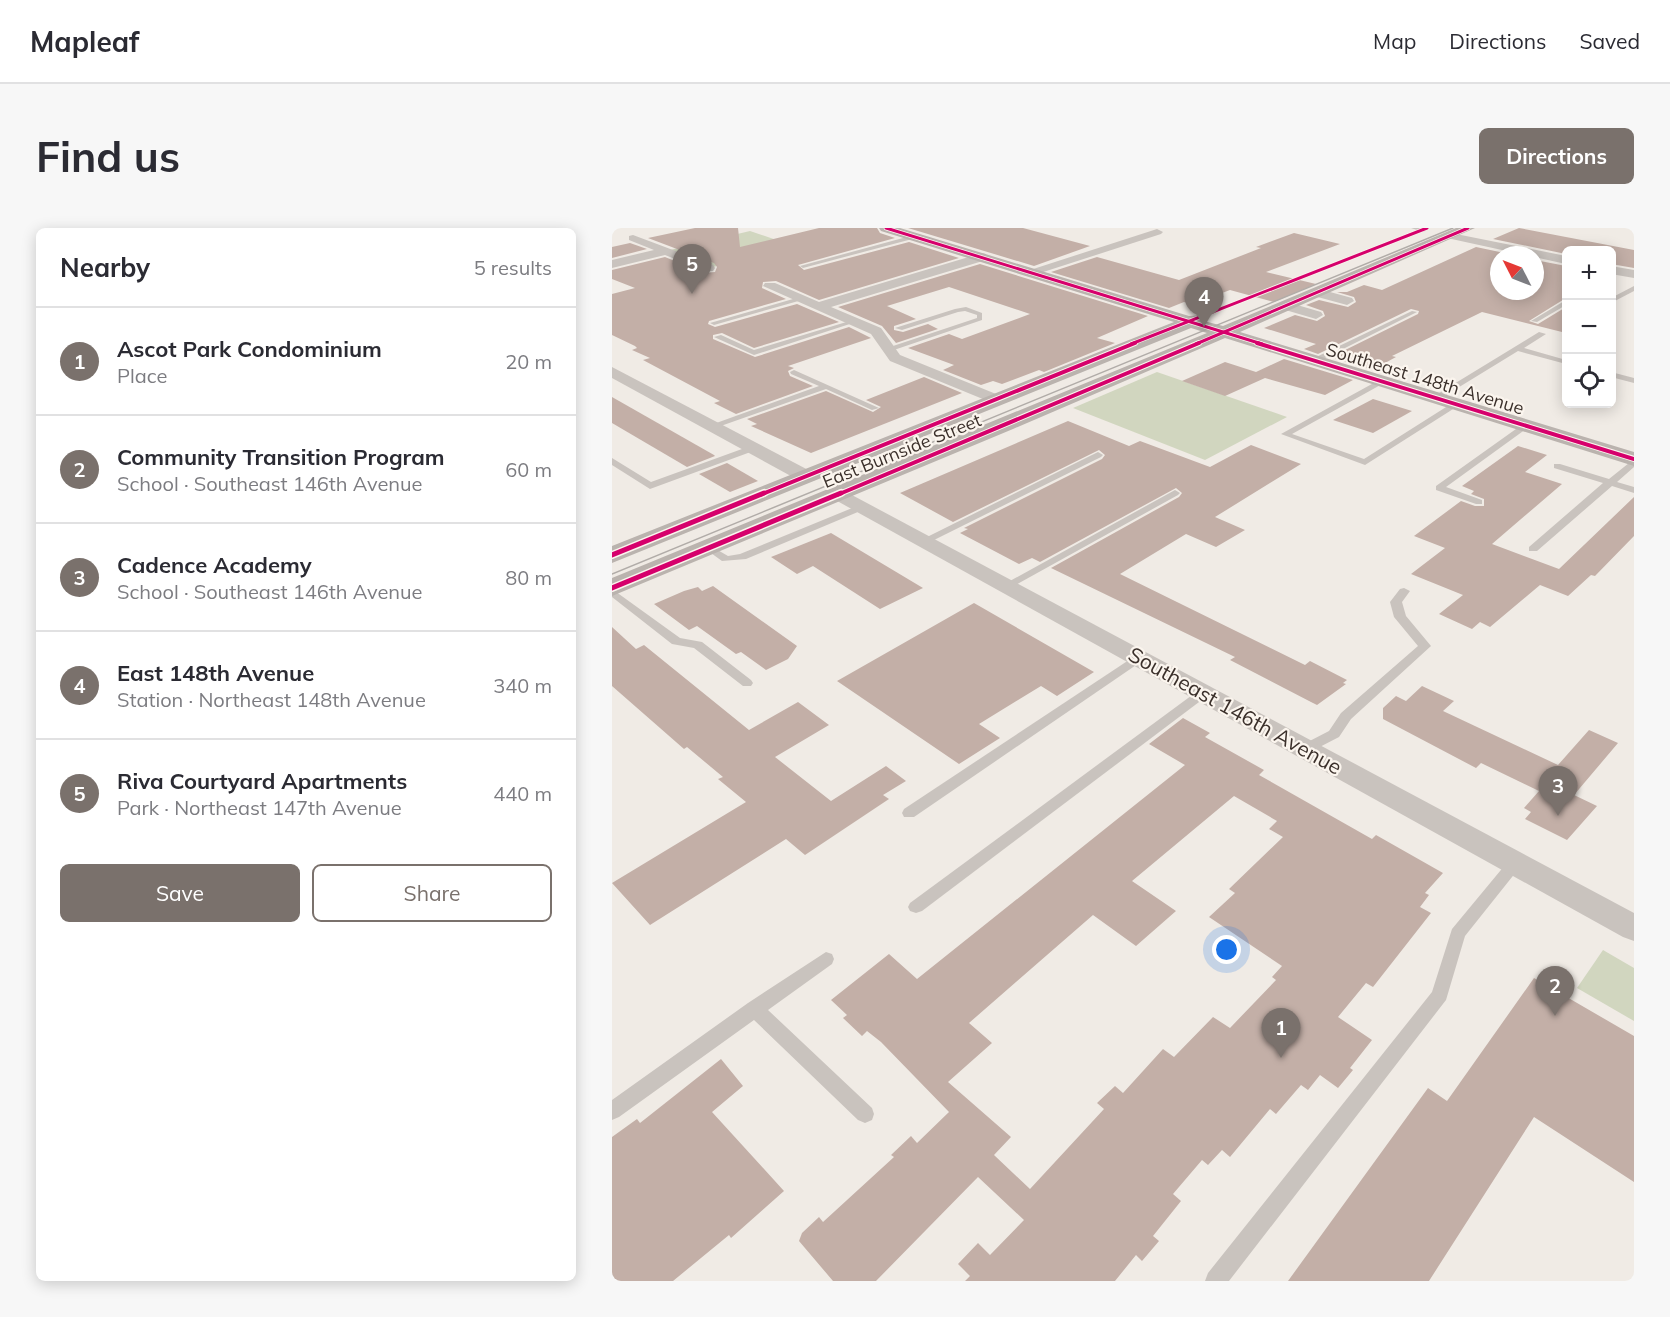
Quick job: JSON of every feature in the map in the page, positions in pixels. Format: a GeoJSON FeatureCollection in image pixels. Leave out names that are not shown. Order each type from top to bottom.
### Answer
{"type":"FeatureCollection","features":[{"type":"Feature","properties":{"kind":"street","name":"Southeast 148th Avenue"},"geometry":{"type":"LineString","coordinates":[[886,228],[1633,458]]}},
{"type":"Feature","properties":{"kind":"street"},"geometry":{"type":"LineString","coordinates":[[1030,272],[1157,232],[1139,228]]}},
{"type":"Feature","properties":{"kind":"street","name":"East Burnside Street"},"geometry":{"type":"LineString","coordinates":[[612,590],[837,493],[1006,425],[1207,327],[1422,228]]}},
{"type":"Feature","properties":{"kind":"street","name":"East Burnside Street"},"geometry":{"type":"LineString","coordinates":[[612,555],[995,399],[1207,327],[1287,306],[1468,228]]}},
{"type":"Feature","properties":{"kind":"street"},"geometry":{"type":"LineString","coordinates":[[627,232],[709,268]]}},
{"type":"Feature","properties":{"kind":"street"},"geometry":{"type":"LineString","coordinates":[[1451,236],[1562,259]]}},
{"type":"Feature","properties":{"kind":"street"},"geometry":{"type":"LineString","coordinates":[[612,264],[666,251]]}},
{"type":"Feature","properties":{"kind":"street"},"geometry":{"type":"LineString","coordinates":[[819,306],[982,258]]}},
{"type":"Feature","properties":{"kind":"street"},"geometry":{"type":"LineString","coordinates":[[1616,271],[1634,274]]}},
{"type":"Feature","properties":{"kind":"street"},"geometry":{"type":"LineString","coordinates":[[770,286],[855,321],[883,336],[888,349],[895,358],[995,399]]}},
{"type":"Feature","properties":{"kind":"street"},"geometry":{"type":"LineString","coordinates":[[1319,293],[1347,301]]}},
{"type":"Feature","properties":{"kind":"street"},"geometry":{"type":"LineString","coordinates":[[1287,306],[1316,315]]}},
{"type":"Feature","properties":{"kind":"street"},"geometry":{"type":"LineString","coordinates":[[612,372],[807,477]]}},
{"type":"Feature","properties":{"kind":"street","name":"Southeast 146th Avenue"},"geometry":{"type":"LineString","coordinates":[[837,493],[1634,928]]}},
{"type":"Feature","properties":{"kind":"lane"},"geometry":{"type":"LineString","coordinates":[[803,266],[914,237]]}},
{"type":"Feature","properties":{"kind":"lane"},"geometry":{"type":"LineString","coordinates":[[1613,300],[1634,288]]}},
{"type":"Feature","properties":{"kind":"lane"},"geometry":{"type":"LineString","coordinates":[[714,323],[800,299]]}},
{"type":"Feature","properties":{"kind":"lane"},"geometry":{"type":"LineString","coordinates":[[1535,321],[1562,304]]}},
{"type":"Feature","properties":{"kind":"lane"},"geometry":{"type":"LineString","coordinates":[[888,349],[980,319],[980,314],[966,309],[957,310],[899,328]]}},
{"type":"Feature","properties":{"kind":"lane"},"geometry":{"type":"LineString","coordinates":[[1314,360],[1414,312]]}},
{"type":"Feature","properties":{"kind":"lane"},"geometry":{"type":"LineString","coordinates":[[718,337],[754,353],[855,321]]}},
{"type":"Feature","properties":{"kind":"lane"},"geometry":{"type":"LineString","coordinates":[[1435,398],[1542,334]]}},
{"type":"Feature","properties":{"kind":"lane"},"geometry":{"type":"LineString","coordinates":[[1518,349],[1562,361]]}},
{"type":"Feature","properties":{"kind":"lane"},"geometry":{"type":"LineString","coordinates":[[795,372],[875,408]]}},
{"type":"Feature","properties":{"kind":"lane"},"geometry":{"type":"LineString","coordinates":[[1616,376],[1634,381]]}},
{"type":"Feature","properties":{"kind":"lane"},"geometry":{"type":"LineString","coordinates":[[1381,381],[1285,434],[1365,462],[1457,405]]}},
{"type":"Feature","properties":{"kind":"lane"},"geometry":{"type":"LineString","coordinates":[[712,426],[826,386]]}},
{"type":"Feature","properties":{"kind":"lane"},"geometry":{"type":"LineString","coordinates":[[1479,502],[1439,488],[1526,426]]}},
{"type":"Feature","properties":{"kind":"lane"},"geometry":{"type":"LineString","coordinates":[[612,461],[650,486],[753,448]]}},
{"type":"Feature","properties":{"kind":"lane"},"geometry":{"type":"LineString","coordinates":[[924,541],[1098,455]]}},
{"type":"Feature","properties":{"kind":"lane"},"geometry":{"type":"LineString","coordinates":[[1533,549],[1610,482],[1633,458]]}},
{"type":"Feature","properties":{"kind":"lane"},"geometry":{"type":"LineString","coordinates":[[1557,466],[1634,490]]}},
{"type":"Feature","properties":{"kind":"lane"},"geometry":{"type":"LineString","coordinates":[[1006,586],[1175,493]]}},
{"type":"Feature","properties":{"kind":"lane"},"geometry":{"type":"LineString","coordinates":[[709,548],[726,559],[742,557],[862,507]]}},
{"type":"Feature","properties":{"kind":"lane"},"geometry":{"type":"LineString","coordinates":[[612,590],[676,641],[698,645],[747,683]]}},
{"type":"Feature","properties":{"kind":"lane"},"geometry":{"type":"LineString","coordinates":[[1305,749],[1334,734],[1346,716],[1425,646],[1400,617],[1396,602],[1404,591]]}},
{"type":"Feature","properties":{"kind":"lane"},"geometry":{"type":"LineString","coordinates":[[909,813],[1138,658]]}},
{"type":"Feature","properties":{"kind":"lane"},"geometry":{"type":"LineString","coordinates":[[916,907],[1203,693]]}},
{"type":"Feature","properties":{"kind":"lane"},"geometry":{"type":"LineString","coordinates":[[1216,1281],[1440,996],[1458,934],[1515,863]]}},
{"type":"Feature","properties":{"kind":"lane"},"geometry":{"type":"LineString","coordinates":[[612,1111],[826,959]]}},
{"type":"Feature","properties":{"kind":"lane"},"geometry":{"type":"LineString","coordinates":[[754,1008],[865,1114]]}},
{"type":"Feature","properties":{"kind":"green space"},"geometry":{"type":"Polygon","coordinates":[[[750,231],[794,246],[713,267],[670,250],[750,231]]]}},
{"type":"Feature","properties":{"kind":"green space"},"geometry":{"type":"Polygon","coordinates":[[[1157,372],[1287,417],[1205,460],[1073,408],[1157,372]]]}},
{"type":"Feature","properties":{"kind":"green space"},"geometry":{"type":"Polygon","coordinates":[[[1603,950],[1634,968],[1634,1021],[1577,988],[1603,950]]]}},
{"type":"Feature","properties":{"kind":"building"},"geometry":{"type":"Polygon","coordinates":[[[695,228],[738,228],[740,247],[819,228],[877,228],[880,233],[895,238],[798,265],[804,270],[909,242],[959,258],[819,300],[776,281],[763,282],[762,288],[786,299],[709,321],[708,324],[715,327],[797,304],[839,322],[754,348],[722,333],[713,335],[713,339],[755,357],[849,327],[871,338],[788,366],[794,368],[788,371],[790,376],[813,386],[736,414],[714,403],[720,401],[643,360],[650,358],[632,350],[637,348],[635,346],[612,335],[612,294],[635,288],[612,279],[612,270],[665,257],[704,273],[715,272],[717,267],[714,263],[648,238],[695,228]]]}},
{"type":"Feature","properties":{"kind":"building"},"geometry":{"type":"Polygon","coordinates":[[[908,228],[1023,228],[1090,246],[1034,266],[908,228]]]}},
{"type":"Feature","properties":{"kind":"building"},"geometry":{"type":"Polygon","coordinates":[[[1519,228],[1613,246],[1562,246],[1562,253],[1544,249],[1544,246],[1527,246],[1493,239],[1519,228]]]}},
{"type":"Feature","properties":{"kind":"building"},"geometry":{"type":"Polygon","coordinates":[[[1294,233],[1340,244],[1266,272],[1316,284],[1274,302],[1230,290],[1193,304],[1184,302],[1169,308],[1051,272],[1097,257],[1179,280],[1294,233]]]}},
{"type":"Feature","properties":{"kind":"building"},"geometry":{"type":"Polygon","coordinates":[[[630,243],[647,249],[612,258],[612,247],[630,243]]]}},
{"type":"Feature","properties":{"kind":"building"},"geometry":{"type":"Polygon","coordinates":[[[1476,247],[1490,250],[1490,300],[1544,300],[1544,262],[1562,265],[1562,300],[1529,321],[1538,324],[1562,309],[1562,332],[1482,312],[1392,356],[1396,357],[1372,370],[1331,357],[1418,314],[1419,311],[1411,309],[1318,354],[1304,349],[1316,344],[1264,328],[1295,315],[1317,321],[1325,316],[1323,311],[1306,305],[1319,300],[1348,307],[1356,302],[1354,297],[1337,292],[1347,292],[1364,285],[1382,290],[1476,247]]]}},
{"type":"Feature","properties":{"kind":"building"},"geometry":{"type":"Polygon","coordinates":[[[1616,247],[1634,250],[1634,268],[1616,265],[1616,247]]]}},
{"type":"Feature","properties":{"kind":"building"},"geometry":{"type":"Polygon","coordinates":[[[980,264],[1148,316],[1097,338],[1115,343],[1044,372],[1039,370],[1002,384],[993,381],[981,385],[943,370],[954,365],[908,348],[949,334],[962,339],[1030,314],[949,287],[887,306],[916,319],[894,326],[894,330],[903,332],[928,324],[938,329],[896,343],[882,326],[838,307],[980,264]]]}},
{"type":"Feature","properties":{"kind":"building"},"geometry":{"type":"Polygon","coordinates":[[[1284,359],[1353,380],[1325,395],[1265,378],[1225,396],[1182,381],[1225,362],[1256,372],[1284,359]]]}},
{"type":"Feature","properties":{"kind":"building"},"geometry":{"type":"Polygon","coordinates":[[[924,377],[962,393],[811,453],[751,426],[757,424],[747,419],[826,391],[873,412],[881,407],[866,400],[924,377]]]}},
{"type":"Feature","properties":{"kind":"building"},"geometry":{"type":"Polygon","coordinates":[[[612,397],[715,456],[687,467],[612,423],[612,397]]]}},
{"type":"Feature","properties":{"kind":"building"},"geometry":{"type":"Polygon","coordinates":[[[1373,399],[1412,411],[1373,433],[1333,420],[1373,399]]]}},
{"type":"Feature","properties":{"kind":"building"},"geometry":{"type":"Polygon","coordinates":[[[1068,421],[1129,446],[1140,441],[1210,467],[1251,445],[1301,464],[1215,517],[1245,530],[1216,547],[1186,534],[1120,574],[1305,665],[1310,661],[1347,680],[1343,683],[1346,684],[1317,705],[1230,660],[1235,657],[1051,568],[1179,497],[1182,493],[1176,488],[1040,562],[1032,558],[1019,564],[960,533],[968,529],[964,528],[1102,459],[1105,455],[1099,450],[953,522],[900,493],[1068,421]]]}},
{"type":"Feature","properties":{"kind":"building"},"geometry":{"type":"Polygon","coordinates":[[[1518,446],[1547,455],[1525,472],[1562,484],[1492,544],[1559,569],[1634,497],[1634,536],[1595,576],[1591,575],[1568,596],[1540,585],[1490,627],[1480,622],[1472,629],[1439,614],[1463,595],[1411,574],[1445,548],[1414,536],[1461,501],[1475,506],[1484,506],[1484,499],[1471,494],[1474,491],[1462,486],[1518,446]]]}},
{"type":"Feature","properties":{"kind":"building"},"geometry":{"type":"Polygon","coordinates":[[[727,463],[758,481],[730,492],[699,474],[727,463]]]}},
{"type":"Feature","properties":{"kind":"building"},"geometry":{"type":"Polygon","coordinates":[[[831,533],[923,588],[880,609],[813,566],[797,574],[771,557],[831,533]]]}},
{"type":"Feature","properties":{"kind":"building"},"geometry":{"type":"Polygon","coordinates":[[[713,586],[797,646],[788,659],[766,670],[741,652],[736,654],[697,626],[689,630],[654,604],[684,591],[698,587],[702,591],[713,586]]]}},
{"type":"Feature","properties":{"kind":"building"},"geometry":{"type":"Polygon","coordinates":[[[974,603],[1094,672],[1057,696],[1041,686],[979,724],[1000,738],[959,764],[837,681],[974,603]]]}},
{"type":"Feature","properties":{"kind":"building"},"geometry":{"type":"Polygon","coordinates":[[[612,627],[636,649],[644,645],[749,730],[798,702],[829,725],[775,757],[831,801],[886,766],[906,781],[883,795],[889,799],[805,855],[786,839],[650,925],[612,883],[746,802],[718,779],[723,777],[687,747],[684,749],[612,686],[612,627]]]}},
{"type":"Feature","properties":{"kind":"building"},"geometry":{"type":"Polygon","coordinates":[[[1422,686],[1454,701],[1443,711],[1558,765],[1589,730],[1618,743],[1574,795],[1597,806],[1567,840],[1525,819],[1531,812],[1524,808],[1539,791],[1481,763],[1476,768],[1383,719],[1383,708],[1396,696],[1406,701],[1422,686]]]}},
{"type":"Feature","properties":{"kind":"building"},"geometry":{"type":"Polygon","coordinates":[[[1183,718],[1210,733],[1205,737],[1264,770],[1259,775],[1372,839],[1376,835],[1443,873],[1425,893],[1429,895],[1420,907],[1431,913],[1373,987],[1366,983],[1338,1017],[1372,1040],[1350,1068],[1353,1070],[1338,1088],[1320,1075],[1308,1090],[1301,1085],[1276,1114],[1270,1109],[1230,1157],[1222,1150],[1208,1165],[1202,1160],[1173,1194],[1181,1201],[1153,1236],[1159,1241],[1142,1261],[1136,1255],[1115,1281],[965,1281],[970,1276],[958,1264],[978,1243],[990,1255],[1024,1220],[978,1177],[876,1281],[833,1281],[799,1241],[802,1233],[819,1217],[823,1222],[894,1157],[891,1155],[911,1136],[917,1143],[949,1112],[881,1042],[867,1031],[862,1036],[843,1018],[847,1015],[831,1000],[889,954],[917,979],[1185,765],[1149,744],[1183,718]],[[1234,796],[1132,881],[1176,911],[1136,946],[1093,915],[969,1023],[992,1043],[948,1082],[1011,1137],[994,1155],[1030,1189],[1104,1109],[1097,1103],[1115,1086],[1123,1093],[1163,1049],[1174,1057],[1213,1017],[1230,1028],[1276,980],[1272,977],[1282,966],[1209,917],[1235,893],[1229,889],[1283,837],[1269,829],[1277,821],[1234,796]]]}},
{"type":"Feature","properties":{"kind":"building"},"geometry":{"type":"Polygon","coordinates":[[[1534,978],[1634,1036],[1634,1182],[1534,1117],[1429,1281],[1288,1281],[1428,1088],[1447,1101],[1534,978]]]}},
{"type":"Feature","properties":{"kind":"building"},"geometry":{"type":"Polygon","coordinates":[[[721,1059],[743,1086],[712,1112],[784,1191],[731,1238],[729,1235],[673,1281],[612,1281],[612,1137],[637,1119],[640,1123],[721,1059]]]}},
{"type":"Feature","properties":{"kind":"tram line"},"geometry":{"type":"LineString","coordinates":[[612,574],[1453,228]]}},
{"type":"Feature","properties":{"kind":"cycle path"},"geometry":{"type":"LineString","coordinates":[[886,228],[1634,459]]}},
{"type":"Feature","properties":{"kind":"cycle path"},"geometry":{"type":"LineString","coordinates":[[612,555],[1086,362],[1427,228]]}},
{"type":"Feature","properties":{"kind":"cycle path"},"geometry":{"type":"LineString","coordinates":[[612,588],[1006,425],[1468,228]]}},
{"type":"Feature","properties":{"kind":"place","name":"Riva Courtyard Apartments"},"geometry":{"type":"Point","coordinates":[692,294]}},
{"type":"Feature","properties":{"kind":"place","name":"East 148th Avenue"},"geometry":{"type":"Point","coordinates":[1204,327]}},
{"type":"Feature","properties":{"kind":"place","name":"Cadence Academy"},"geometry":{"type":"Point","coordinates":[1558,816]}},
{"type":"Feature","properties":{"kind":"place","name":"Community Transition Program"},"geometry":{"type":"Point","coordinates":[1555,1016]}},
{"type":"Feature","properties":{"kind":"place","name":"Ascot Park Condominium"},"geometry":{"type":"Point","coordinates":[1281,1058]}}]}
